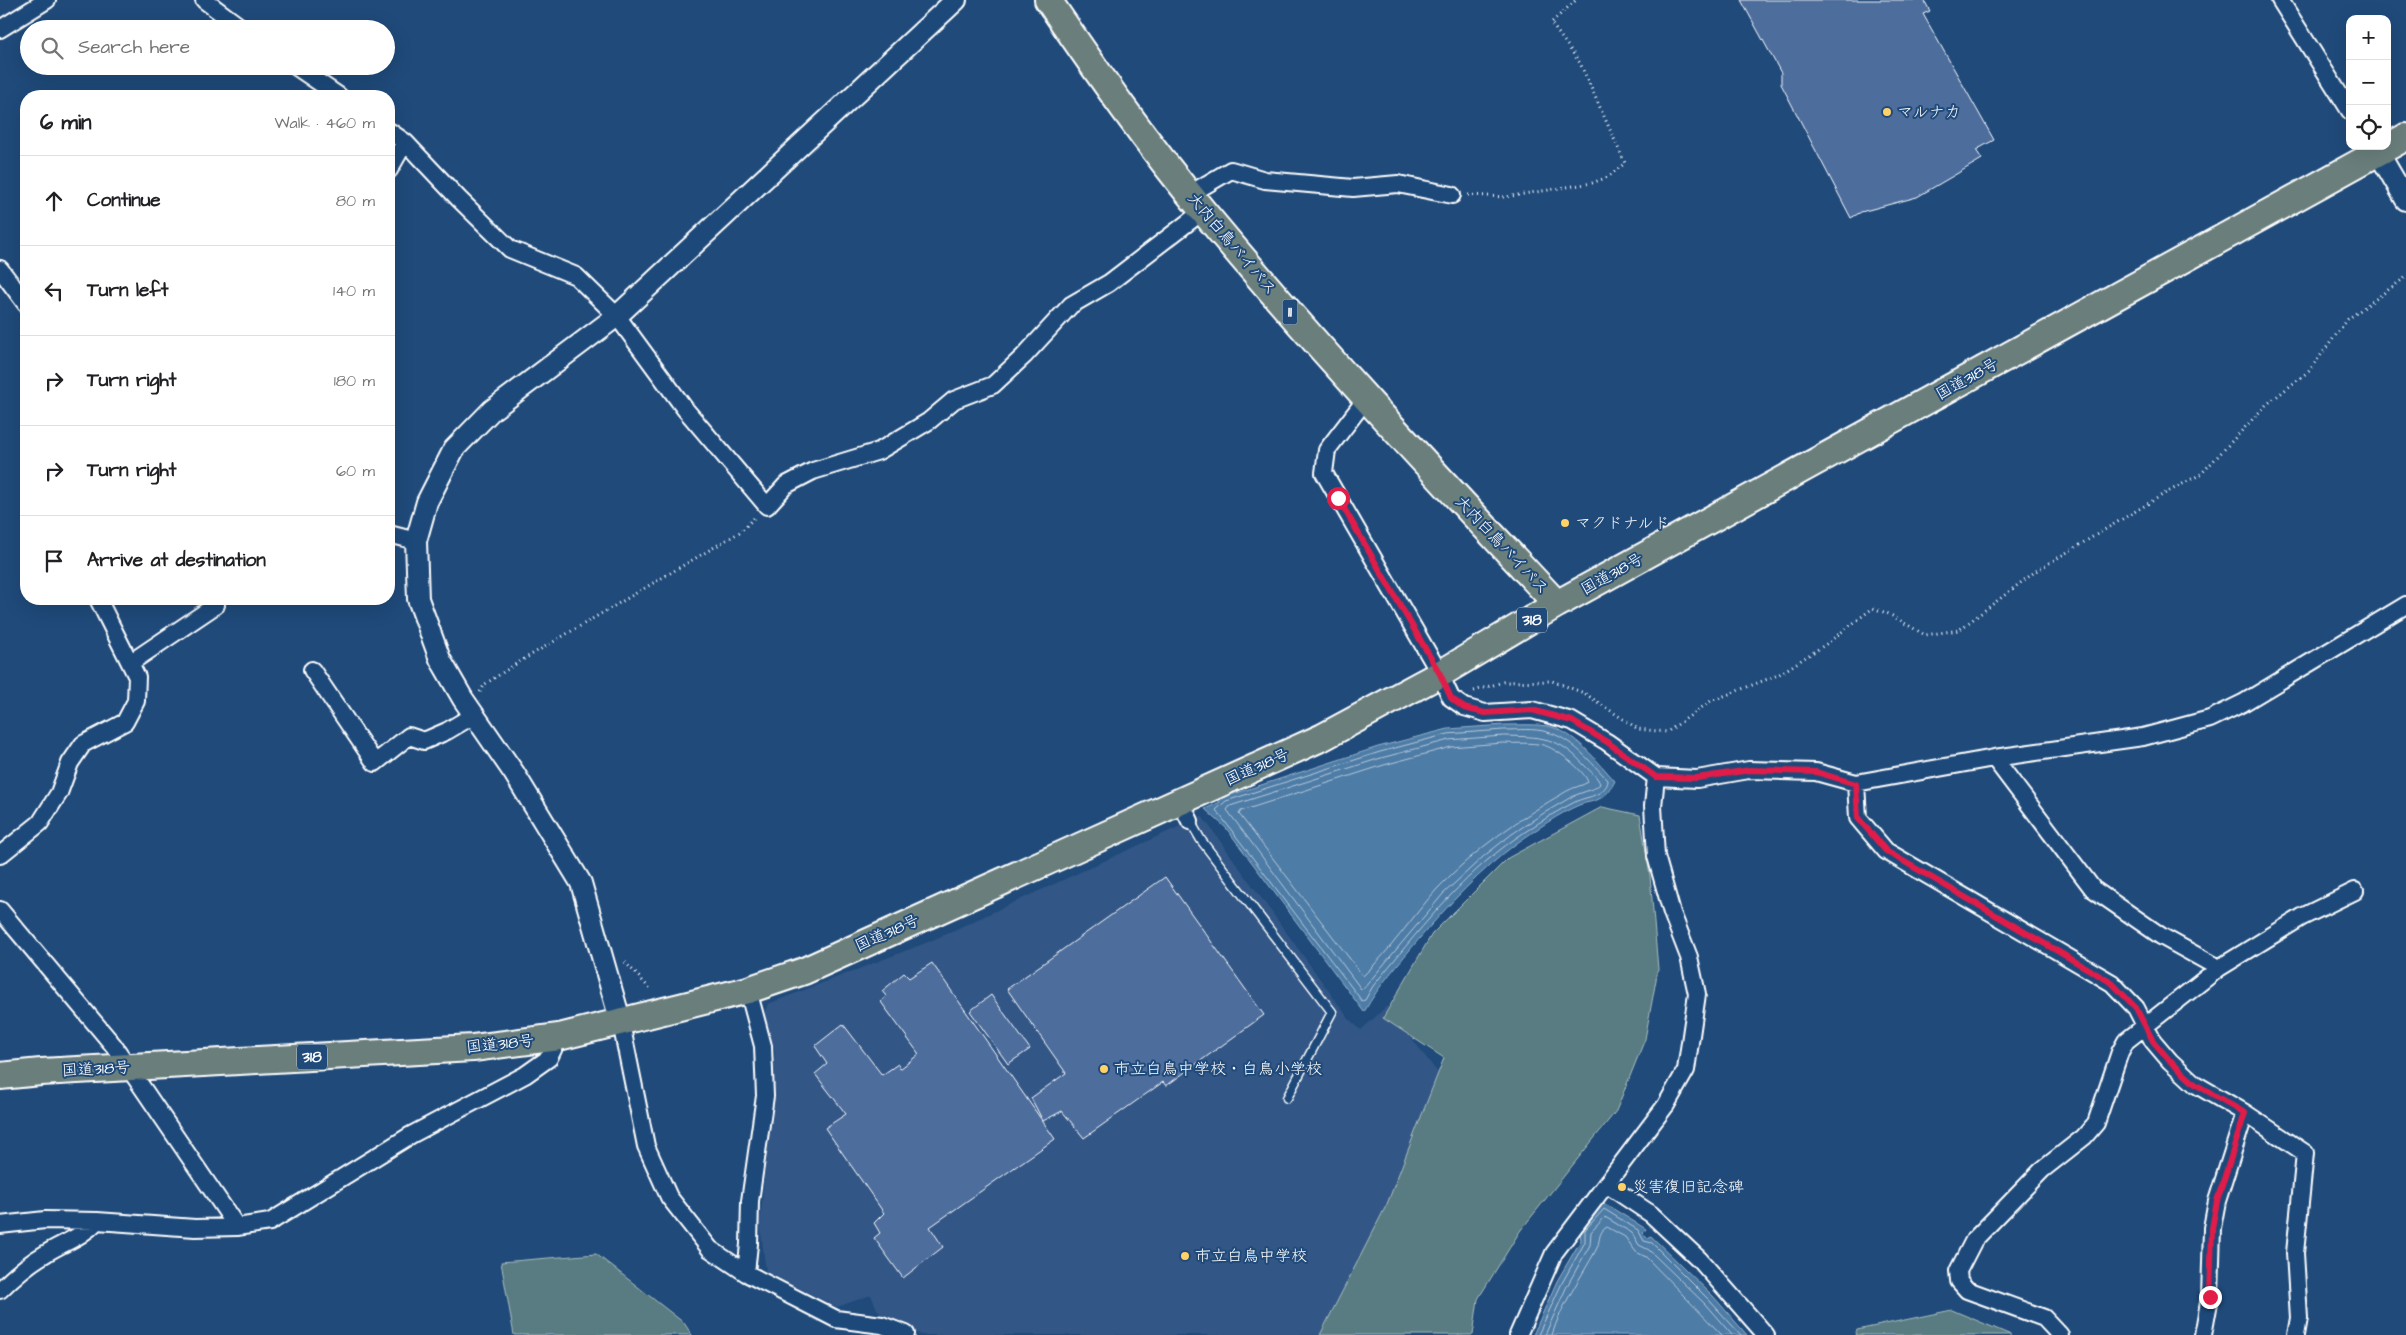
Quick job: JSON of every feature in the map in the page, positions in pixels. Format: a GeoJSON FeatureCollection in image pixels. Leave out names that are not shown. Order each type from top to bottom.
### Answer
{"type":"FeatureCollection","features":[{"type":"Feature","properties":{"kind":"highway","name":"大内白鳥バイパス"},"geometry":{"type":"LineString","coordinates":[[1048,0],[1105,85],[1196,203],[1366,399],[1557,604]]}},
{"type":"Feature","properties":{"kind":"highway","name":"国道318号"},"geometry":{"type":"LineString","coordinates":[[2391,143],[2406,137]]}},
{"type":"Feature","properties":{"kind":"highway","name":"国道318号"},"geometry":{"type":"LineString","coordinates":[[0,1076],[41,1072],[474,1048],[559,1037],[666,1012],[748,990],[804,971],[1185,811],[1440,674],[1557,604],[2374,150]]}},
{"type":"Feature","properties":{"kind":"street"},"geometry":{"type":"LineString","coordinates":[[0,29],[47,0]]}},
{"type":"Feature","properties":{"kind":"street"},"geometry":{"type":"LineString","coordinates":[[204,0],[231,20]]}},
{"type":"Feature","properties":{"kind":"street"},"geometry":{"type":"LineString","coordinates":[[906,1334],[882,1325],[836,1319],[746,1273],[710,1249],[669,1197],[646,1146],[621,1023],[581,883],[514,773],[474,715],[440,659],[418,599],[416,541],[427,502],[454,450],[492,410],[617,316],[956,0]]}},
{"type":"Feature","properties":{"kind":"street"},"geometry":{"type":"LineString","coordinates":[[2280,0],[2346,105]]}},
{"type":"Feature","properties":{"kind":"street"},"geometry":{"type":"LineString","coordinates":[[308,75],[330,90]]}},
{"type":"Feature","properties":{"kind":"street"},"geometry":{"type":"LineString","coordinates":[[395,135],[405,142],[458,199],[510,249],[576,276],[617,316],[685,409],[767,506],[786,485],[813,471],[879,451],[929,421],[954,400],[992,384],[1024,356],[1071,305],[1109,283],[1231,170],[1265,180],[1353,188],[1398,184],[1452,195]]}},
{"type":"Feature","properties":{"kind":"street"},"geometry":{"type":"LineString","coordinates":[[395,160],[405,142]]}},
{"type":"Feature","properties":{"kind":"street"},"geometry":{"type":"LineString","coordinates":[[2377,150],[2406,200]]}},
{"type":"Feature","properties":{"kind":"street"},"geometry":{"type":"LineString","coordinates":[[1,272],[20,296]]}},
{"type":"Feature","properties":{"kind":"street"},"geometry":{"type":"LineString","coordinates":[[1366,399],[1327,450],[1324,472],[1440,674],[1451,698],[1464,708],[1485,713],[1532,710],[1572,721],[1607,742],[1656,777],[1697,778],[1750,770],[1816,772],[1856,784],[1994,758],[2143,737],[2210,719],[2243,703],[2406,606]]}},
{"type":"Feature","properties":{"kind":"street"},"geometry":{"type":"LineString","coordinates":[[395,536],[416,541]]}},
{"type":"Feature","properties":{"kind":"street"},"geometry":{"type":"LineString","coordinates":[[0,855],[40,823],[59,793],[70,763],[83,744],[125,722],[136,701],[137,677],[101,605]]}},
{"type":"Feature","properties":{"kind":"street"},"geometry":{"type":"LineString","coordinates":[[130,663],[216,605]]}},
{"type":"Feature","properties":{"kind":"street"},"geometry":{"type":"LineString","coordinates":[[312,670],[375,763],[409,736],[424,741],[474,715]]}},
{"type":"Feature","properties":{"kind":"street"},"geometry":{"type":"LineString","coordinates":[[1994,758],[2093,889],[2161,936],[2219,968]]}},
{"type":"Feature","properties":{"kind":"street"},"geometry":{"type":"LineString","coordinates":[[1518,1335],[1554,1253],[1666,1105],[1686,1070],[1697,994],[1689,957],[1672,913],[1656,856],[1653,806],[1656,777]]}},
{"type":"Feature","properties":{"kind":"street"},"geometry":{"type":"LineString","coordinates":[[1856,784],[1858,818],[1886,851],[2112,983],[2136,1008],[2153,1041],[2170,1061],[2195,1084],[2245,1113],[2305,1153],[2294,1252],[2299,1318],[2296,1335]]}},
{"type":"Feature","properties":{"kind":"street"},"geometry":{"type":"LineString","coordinates":[[2060,1335],[2044,1318],[1968,1290],[1959,1282],[1958,1271],[1974,1240],[2042,1170],[2084,1137],[2096,1123],[2120,1052],[2126,1041],[2219,968],[2302,917],[2355,891]]}},
{"type":"Feature","properties":{"kind":"street"},"geometry":{"type":"LineString","coordinates":[[0,910],[114,1046],[237,1227]]}},
{"type":"Feature","properties":{"kind":"street"},"geometry":{"type":"LineString","coordinates":[[746,1273],[750,1201],[765,1096],[763,1046],[748,990]]}},
{"type":"Feature","properties":{"kind":"street"},"geometry":{"type":"LineString","coordinates":[[0,1225],[45,1220],[97,1221],[195,1228],[237,1227],[270,1222],[411,1134],[526,1075],[549,1058],[559,1037]]}},
{"type":"Feature","properties":{"kind":"street"},"geometry":{"type":"LineString","coordinates":[[2203,1335],[2210,1297],[2212,1228],[2217,1201],[2245,1113]]}},
{"type":"Feature","properties":{"kind":"street"},"geometry":{"type":"LineString","coordinates":[[1606,1184],[1651,1214],[1699,1259],[1766,1335]]}},
{"type":"Feature","properties":{"kind":"street"},"geometry":{"type":"LineString","coordinates":[[0,1290],[44,1254],[84,1234],[97,1221]]}},
{"type":"Feature","properties":{"kind":"lane"},"geometry":{"type":"LineString","coordinates":[[1185,811],[1201,840],[1332,1012],[1287,1098]]}},
{"type":"Feature","properties":{"kind":"path"},"geometry":{"type":"LineString","coordinates":[[1452,195],[1505,197],[1592,183],[1608,177],[1625,163],[1580,62],[1551,23],[1576,0]]}},
{"type":"Feature","properties":{"kind":"path"},"geometry":{"type":"LineString","coordinates":[[1451,698],[1503,682],[1552,681],[1584,693],[1638,729],[1667,732],[1711,701],[1778,675],[1826,644],[1873,608],[1889,614],[1925,635],[1959,630],[2036,572],[2164,494],[2201,474],[2266,405],[2309,371],[2348,319],[2406,277]]}},
{"type":"Feature","properties":{"kind":"path"},"geometry":{"type":"LineString","coordinates":[[479,694],[485,684],[519,662],[740,532],[767,506]]}},
{"type":"Feature","properties":{"kind":"path"},"geometry":{"type":"LineString","coordinates":[[624,961],[654,993],[666,1012]]}},
{"type":"Feature","properties":{"kind":"shaded area","name":"市立白鳥中学校・白鳥小学校"},"geometry":{"type":"Polygon","coordinates":[[[1202,816],[1349,1019],[1361,1030],[1387,1006],[1448,1086],[1345,1335],[922,1335],[887,1320],[877,1309],[871,1295],[837,1307],[766,1272],[760,1225],[775,1052],[763,1017],[768,1004],[928,942],[1202,816]]]}},
{"type":"Feature","properties":{"kind":"green space"},"geometry":{"type":"Polygon","coordinates":[[[1602,807],[1640,815],[1650,876],[1658,969],[1645,1039],[1616,1111],[1520,1231],[1478,1299],[1473,1335],[1320,1335],[1387,1204],[1444,1058],[1383,1018],[1432,934],[1508,858],[1602,807]]]}},
{"type":"Feature","properties":{"kind":"green space"},"geometry":{"type":"Polygon","coordinates":[[[596,1254],[684,1323],[692,1335],[514,1335],[501,1262],[596,1254]]]}},
{"type":"Feature","properties":{"kind":"green space"},"geometry":{"type":"Polygon","coordinates":[[[1952,1310],[2011,1335],[1855,1335],[1857,1330],[1952,1310]]]}},
{"type":"Feature","properties":{"kind":"water"},"geometry":{"type":"Polygon","coordinates":[[[1504,725],[1543,725],[1558,729],[1585,748],[1615,781],[1603,797],[1579,805],[1547,822],[1517,843],[1478,876],[1442,913],[1404,957],[1383,983],[1364,1012],[1226,828],[1205,809],[1220,802],[1218,799],[1378,747],[1448,729],[1504,725]]]}},
{"type":"Feature","properties":{"kind":"water"},"geometry":{"type":"Polygon","coordinates":[[[1602,1202],[1646,1229],[1643,1233],[1648,1238],[1651,1236],[1713,1296],[1747,1335],[1533,1335],[1557,1281],[1581,1240],[1579,1228],[1602,1202]]]}},
{"type":"Feature","properties":{"kind":"building","name":"マルナカ"},"geometry":{"type":"Polygon","coordinates":[[[1741,0],[1924,0],[1930,11],[1923,14],[1994,140],[1976,150],[1982,159],[1917,197],[1861,212],[1851,218],[1781,84],[1781,73],[1741,0]]]}},
{"type":"Feature","properties":{"kind":"building"},"geometry":{"type":"Polygon","coordinates":[[[1165,877],[1264,1015],[1166,1086],[1163,1082],[1084,1138],[1062,1111],[1043,1121],[1031,1098],[1066,1073],[1007,989],[1165,877]]]}},
{"type":"Feature","properties":{"kind":"building"},"geometry":{"type":"Polygon","coordinates":[[[932,963],[1055,1139],[930,1227],[943,1247],[903,1278],[874,1238],[880,1233],[874,1223],[884,1213],[825,1128],[846,1114],[815,1074],[827,1064],[815,1046],[843,1024],[882,1075],[898,1064],[900,1069],[919,1054],[881,1002],[886,996],[882,991],[904,973],[909,978],[932,963]]]}},
{"type":"Feature","properties":{"kind":"building"},"geometry":{"type":"Polygon","coordinates":[[[991,995],[1030,1049],[1008,1064],[970,1011],[991,995]]]}},
{"type":"Feature","properties":{"kind":"place","name":"マルナカ"},"geometry":{"type":"Point","coordinates":[1887,112]}},
{"type":"Feature","properties":{"kind":"place","name":"マクドナルド"},"geometry":{"type":"Point","coordinates":[1565,523]}},
{"type":"Feature","properties":{"kind":"place","name":"市立白鳥中学校・白鳥小学校"},"geometry":{"type":"Point","coordinates":[1104,1069]}},
{"type":"Feature","properties":{"kind":"place","name":"災害復旧記念碑"},"geometry":{"type":"Point","coordinates":[1622,1187]}},
{"type":"Feature","properties":{"kind":"place","name":"市立白鳥中学校"},"geometry":{"type":"Point","coordinates":[1185,1256]}},
{"type":"Feature","properties":{"kind":"route"},"geometry":{"type":"LineString","coordinates":[[1338,498],[1440,674],[1451,698],[1464,708],[1485,713],[1532,710],[1572,721],[1607,742],[1656,777],[1697,778],[1750,770],[1816,772],[1856,784],[1858,818],[1886,851],[2112,983],[2136,1008],[2153,1041],[2170,1061],[2195,1084],[2245,1113],[2217,1201],[2212,1228],[2210,1297]]}}]}
